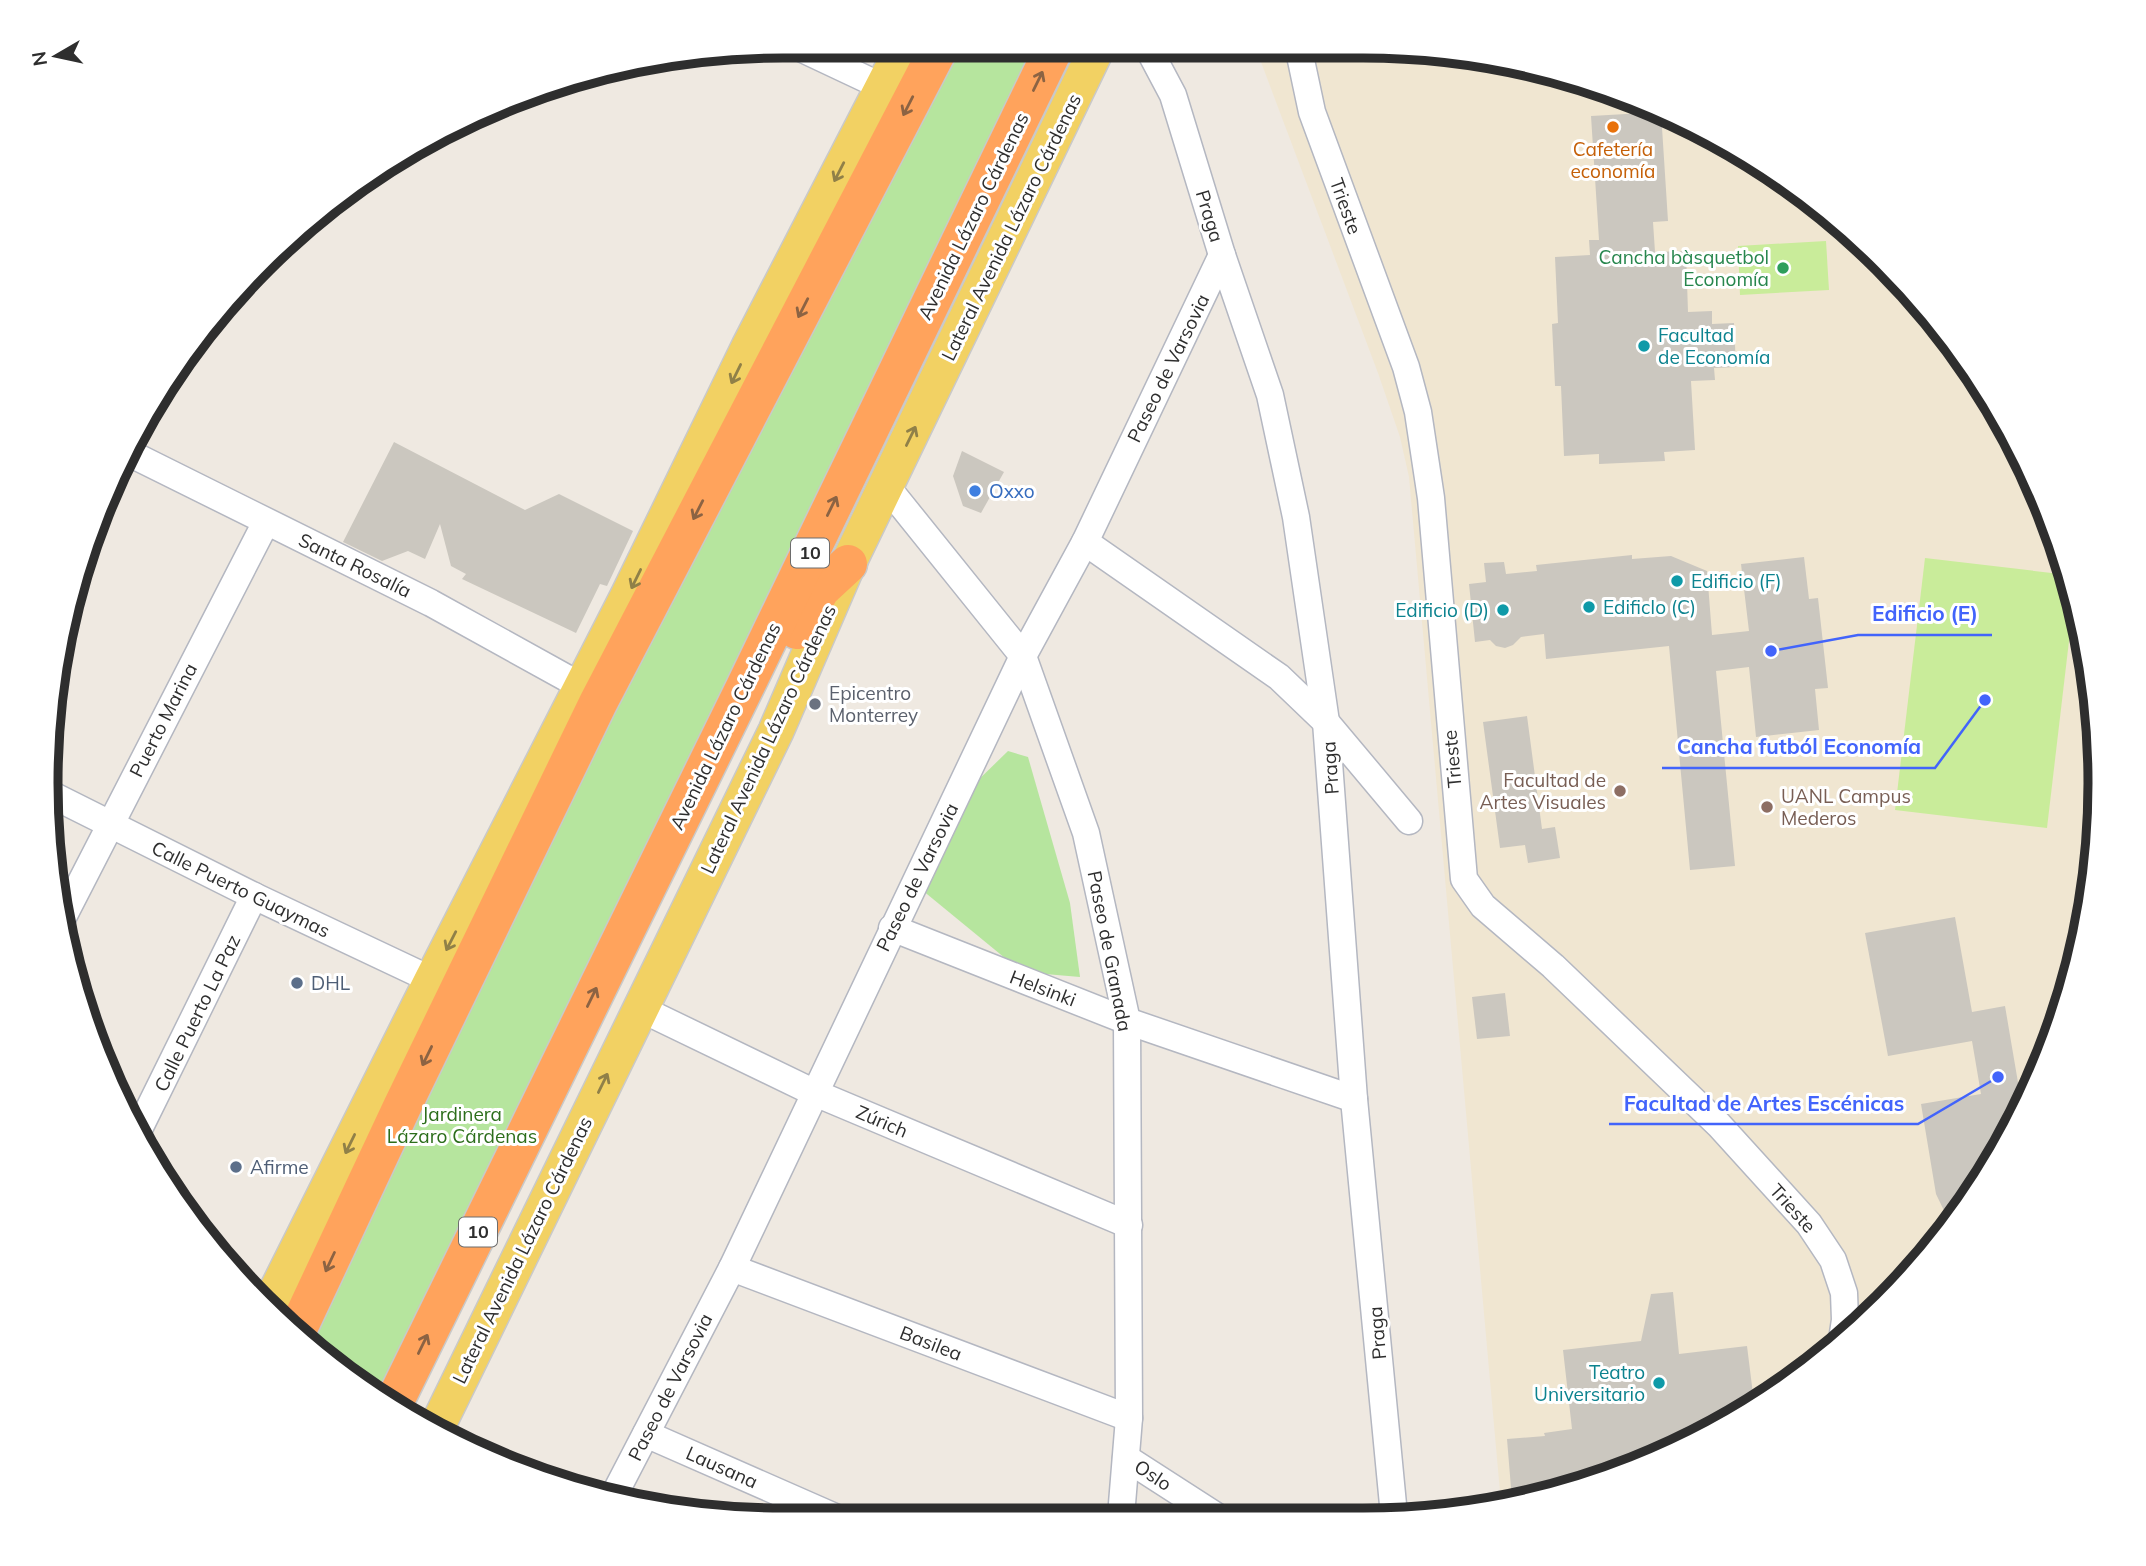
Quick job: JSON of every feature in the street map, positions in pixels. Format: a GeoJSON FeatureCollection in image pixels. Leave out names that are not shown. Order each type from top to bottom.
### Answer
{"type":"FeatureCollection","features":[{"type":"Feature","properties":{"kind":"highway"},"geometry":{"type":"LineString","coordinates":[[300,1324],[598,703],[934,58]]}},
{"type":"Feature","properties":{"kind":"highway","name":"Avenida Lázaro Cárdenas"},"geometry":{"type":"LineString","coordinates":[[397,1397],[1049,58]]}},
{"type":"Feature","properties":{"kind":"highway"},"geometry":{"type":"LineString","coordinates":[[744,689],[760,683],[774,670],[821,589],[848,564]]}},
{"type":"Feature","properties":{"kind":"highway"},"geometry":{"type":"LineString","coordinates":[[486,939],[491,889],[570,722],[587,673]]}},
{"type":"Feature","properties":{"kind":"main road"},"geometry":{"type":"LineString","coordinates":[[273,1299],[749,346],[898,58]]}},
{"type":"Feature","properties":{"kind":"main road","name":"Lateral Avenida Lázaro Cárdenas"},"geometry":{"type":"LineString","coordinates":[[440,1421],[776,731],[848,564],[1092,58]]}},
{"type":"Feature","properties":{"kind":"street"},"geometry":{"type":"LineString","coordinates":[[821,58],[883,87]]}},
{"type":"Feature","properties":{"kind":"street","name":"Praga"},"geometry":{"type":"LineString","coordinates":[[1153,58],[1173,95],[1222,255],[1270,395],[1296,517],[1326,722],[1354,1099],[1393,1507]]}},
{"type":"Feature","properties":{"kind":"street","name":"Trieste"},"geometry":{"type":"LineString","coordinates":[[1301,58],[1312,112],[1406,367],[1419,412],[1431,498],[1464,879],[1483,906],[1562,974],[1719,1125],[1809,1224],[1833,1260],[1844,1293],[1844,1325]]}},
{"type":"Feature","properties":{"kind":"street","name":"Paseo de Varsovia"},"geometry":{"type":"LineString","coordinates":[[617,1489],[732,1268],[1023,656],[1085,542],[1222,255]]}},
{"type":"Feature","properties":{"kind":"street","name":"Santa Rosalía"},"geometry":{"type":"LineString","coordinates":[[136,456],[431,603],[587,673]]}},
{"type":"Feature","properties":{"kind":"street","name":"Paseo de Granada"},"geometry":{"type":"LineString","coordinates":[[887,487],[1023,656],[1086,833],[1127,1021],[1129,1418],[1122,1508]]}},
{"type":"Feature","properties":{"kind":"street","name":"Puerto Marina"},"geometry":{"type":"LineString","coordinates":[[69,905],[266,522]]}},
{"type":"Feature","properties":{"kind":"street"},"geometry":{"type":"LineString","coordinates":[[1085,542],[1279,677],[1326,722],[1409,821]]}},
{"type":"Feature","properties":{"kind":"street","name":"Calle Puerto Guaymas"},"geometry":{"type":"LineString","coordinates":[[58,798],[254,896],[432,980]]}},
{"type":"Feature","properties":{"kind":"street","name":"Calle Puerto La Paz"},"geometry":{"type":"LineString","coordinates":[[142,1122],[254,896]]}},
{"type":"Feature","properties":{"kind":"street","name":"Helsinki"},"geometry":{"type":"LineString","coordinates":[[892,928],[1127,1021],[1354,1099]]}},
{"type":"Feature","properties":{"kind":"street","name":"Zúrich"},"geometry":{"type":"LineString","coordinates":[[639,1008],[815,1093],[1129,1225]]}},
{"type":"Feature","properties":{"kind":"street","name":"Basilea"},"geometry":{"type":"LineString","coordinates":[[732,1268],[1129,1418]]}},
{"type":"Feature","properties":{"kind":"street","name":"Lausana"},"geometry":{"type":"LineString","coordinates":[[646,1434],[813,1508]]}},
{"type":"Feature","properties":{"kind":"street","name":"Oslo"},"geometry":{"type":"LineString","coordinates":[[1126,1458],[1204,1508]]}},
{"type":"Feature","properties":{"kind":"shaded area","name":"UANL Campus Mederos"},"geometry":{"type":"Polygon","coordinates":[[[1260,58],[1410,59],[1458,64],[1551,82],[1641,113],[1726,155],[1805,208],[1876,270],[1938,341],[1991,420],[2033,505],[2064,595],[2082,688],[2087,736],[2087,830],[2082,878],[2064,971],[2033,1061],[2013,1104],[1991,1146],[1938,1225],[1876,1296],[1841,1328],[1805,1358],[1726,1411],[1641,1453],[1596,1470],[1551,1484],[1500,1495],[1409,477],[1400,437],[1260,58]]]}},
{"type":"Feature","properties":{"kind":"green space","name":"Jardinera Lázaro Cárdenas"},"geometry":{"type":"Polygon","coordinates":[[[947,58],[1027,58],[734,692],[397,1397],[341,1358],[301,1324],[947,58]]]}},
{"type":"Feature","properties":{"kind":"green space","name":"Cancha bàsquetbol Economía"},"geometry":{"type":"Polygon","coordinates":[[[1826,241],[1829,290],[1740,295],[1738,246],[1826,241]]]}},
{"type":"Feature","properties":{"kind":"green space"},"geometry":{"type":"Polygon","coordinates":[[[1925,558],[2057,574],[2071,627],[2047,828],[1895,810],[1925,558]]]}},
{"type":"Feature","properties":{"kind":"green space"},"geometry":{"type":"Polygon","coordinates":[[[1008,751],[1028,757],[1070,903],[1080,977],[1022,972],[922,890],[968,790],[1008,751]]]}},
{"type":"Feature","properties":{"kind":"building","name":"Facultad de Economía"},"geometry":{"type":"Polygon","coordinates":[[[1641,113],[1662,123],[1668,221],[1653,222],[1655,252],[1686,251],[1688,312],[1712,311],[1712,324],[1734,323],[1736,367],[1714,368],[1715,380],[1691,381],[1695,450],[1664,452],[1665,461],[1599,464],[1599,454],[1564,456],[1561,386],[1555,386],[1552,324],[1558,323],[1555,257],[1590,255],[1589,240],[1599,240],[1591,116],[1641,113]]]}},
{"type":"Feature","properties":{"kind":"building"},"geometry":{"type":"Polygon","coordinates":[[[394,442],[525,510],[559,494],[633,531],[607,586],[600,584],[576,633],[462,579],[466,574],[451,566],[440,524],[425,559],[408,551],[382,561],[343,542],[394,442]]]}},
{"type":"Feature","properties":{"kind":"building","name":"Oxxo"},"geometry":{"type":"Polygon","coordinates":[[[962,451],[1004,472],[981,513],[963,506],[953,476],[962,451]]]}},
{"type":"Feature","properties":{"kind":"building"},"geometry":{"type":"Polygon","coordinates":[[[1632,555],[1632,559],[1671,556],[1707,571],[1712,635],[1749,631],[1741,564],[1804,557],[1809,599],[1818,598],[1828,688],[1815,689],[1819,730],[1756,737],[1749,667],[1716,671],[1735,866],[1690,870],[1669,646],[1546,659],[1544,634],[1521,637],[1505,648],[1496,646],[1490,640],[1475,642],[1469,584],[1486,582],[1484,563],[1504,562],[1506,574],[1537,571],[1536,565],[1632,555]]]}},
{"type":"Feature","properties":{"kind":"building"},"geometry":{"type":"Polygon","coordinates":[[[1527,716],[1542,829],[1555,827],[1560,858],[1528,863],[1525,845],[1500,848],[1483,722],[1527,716]]]}},
{"type":"Feature","properties":{"kind":"building"},"geometry":{"type":"Polygon","coordinates":[[[1955,917],[1972,1012],[2005,1006],[2019,1090],[1991,1146],[1946,1214],[1936,1194],[1921,1104],[1981,1094],[1972,1041],[1888,1056],[1865,933],[1955,917]]]}},
{"type":"Feature","properties":{"kind":"building"},"geometry":{"type":"Polygon","coordinates":[[[1505,993],[1510,1036],[1477,1039],[1472,997],[1505,993]]]}},
{"type":"Feature","properties":{"kind":"building","name":"Teatro Universitario"},"geometry":{"type":"Polygon","coordinates":[[[1673,1292],[1679,1354],[1747,1346],[1753,1394],[1726,1411],[1641,1453],[1551,1484],[1511,1492],[1507,1439],[1545,1436],[1544,1433],[1572,1429],[1563,1350],[1641,1341],[1651,1294],[1673,1292]]]}},
{"type":"Feature","properties":{"kind":"place","name":"Cafetería economía"},"geometry":{"type":"Point","coordinates":[1613,127]}},
{"type":"Feature","properties":{"kind":"place","name":"Cancha bàsquetbol Economía"},"geometry":{"type":"Point","coordinates":[1783,268]}},
{"type":"Feature","properties":{"kind":"place","name":"Facultad de Economía"},"geometry":{"type":"Point","coordinates":[1644,346]}},
{"type":"Feature","properties":{"kind":"place","name":"Oxxo"},"geometry":{"type":"Point","coordinates":[975,491]}},
{"type":"Feature","properties":{"kind":"place","name":"Edificio (F)"},"geometry":{"type":"Point","coordinates":[1677,581]}},
{"type":"Feature","properties":{"kind":"place","name":"EdificIo (C)"},"geometry":{"type":"Point","coordinates":[1589,607]}},
{"type":"Feature","properties":{"kind":"place","name":"Edificio (D)"},"geometry":{"type":"Point","coordinates":[1503,610]}},
{"type":"Feature","properties":{"kind":"place","name":"Edificio (E)"},"geometry":{"type":"Point","coordinates":[1771,651]}},
{"type":"Feature","properties":{"kind":"place","name":"Cancha futból Economía"},"geometry":{"type":"Point","coordinates":[1985,700]}},
{"type":"Feature","properties":{"kind":"place","name":"Epicentro Monterrey"},"geometry":{"type":"Point","coordinates":[815,704]}},
{"type":"Feature","properties":{"kind":"place","name":"Facultad de Artes Visuales"},"geometry":{"type":"Point","coordinates":[1620,791]}},
{"type":"Feature","properties":{"kind":"place","name":"UANL Campus Mederos"},"geometry":{"type":"Point","coordinates":[1767,807]}},
{"type":"Feature","properties":{"kind":"place","name":"DHL"},"geometry":{"type":"Point","coordinates":[297,983]}},
{"type":"Feature","properties":{"kind":"place","name":"Facultad de Artes Escénicas"},"geometry":{"type":"Point","coordinates":[1998,1077]}},
{"type":"Feature","properties":{"kind":"place","name":"Afirme"},"geometry":{"type":"Point","coordinates":[236,1167]}},
{"type":"Feature","properties":{"kind":"place","name":"Teatro Universitario"},"geometry":{"type":"Point","coordinates":[1659,1383]}}]}
